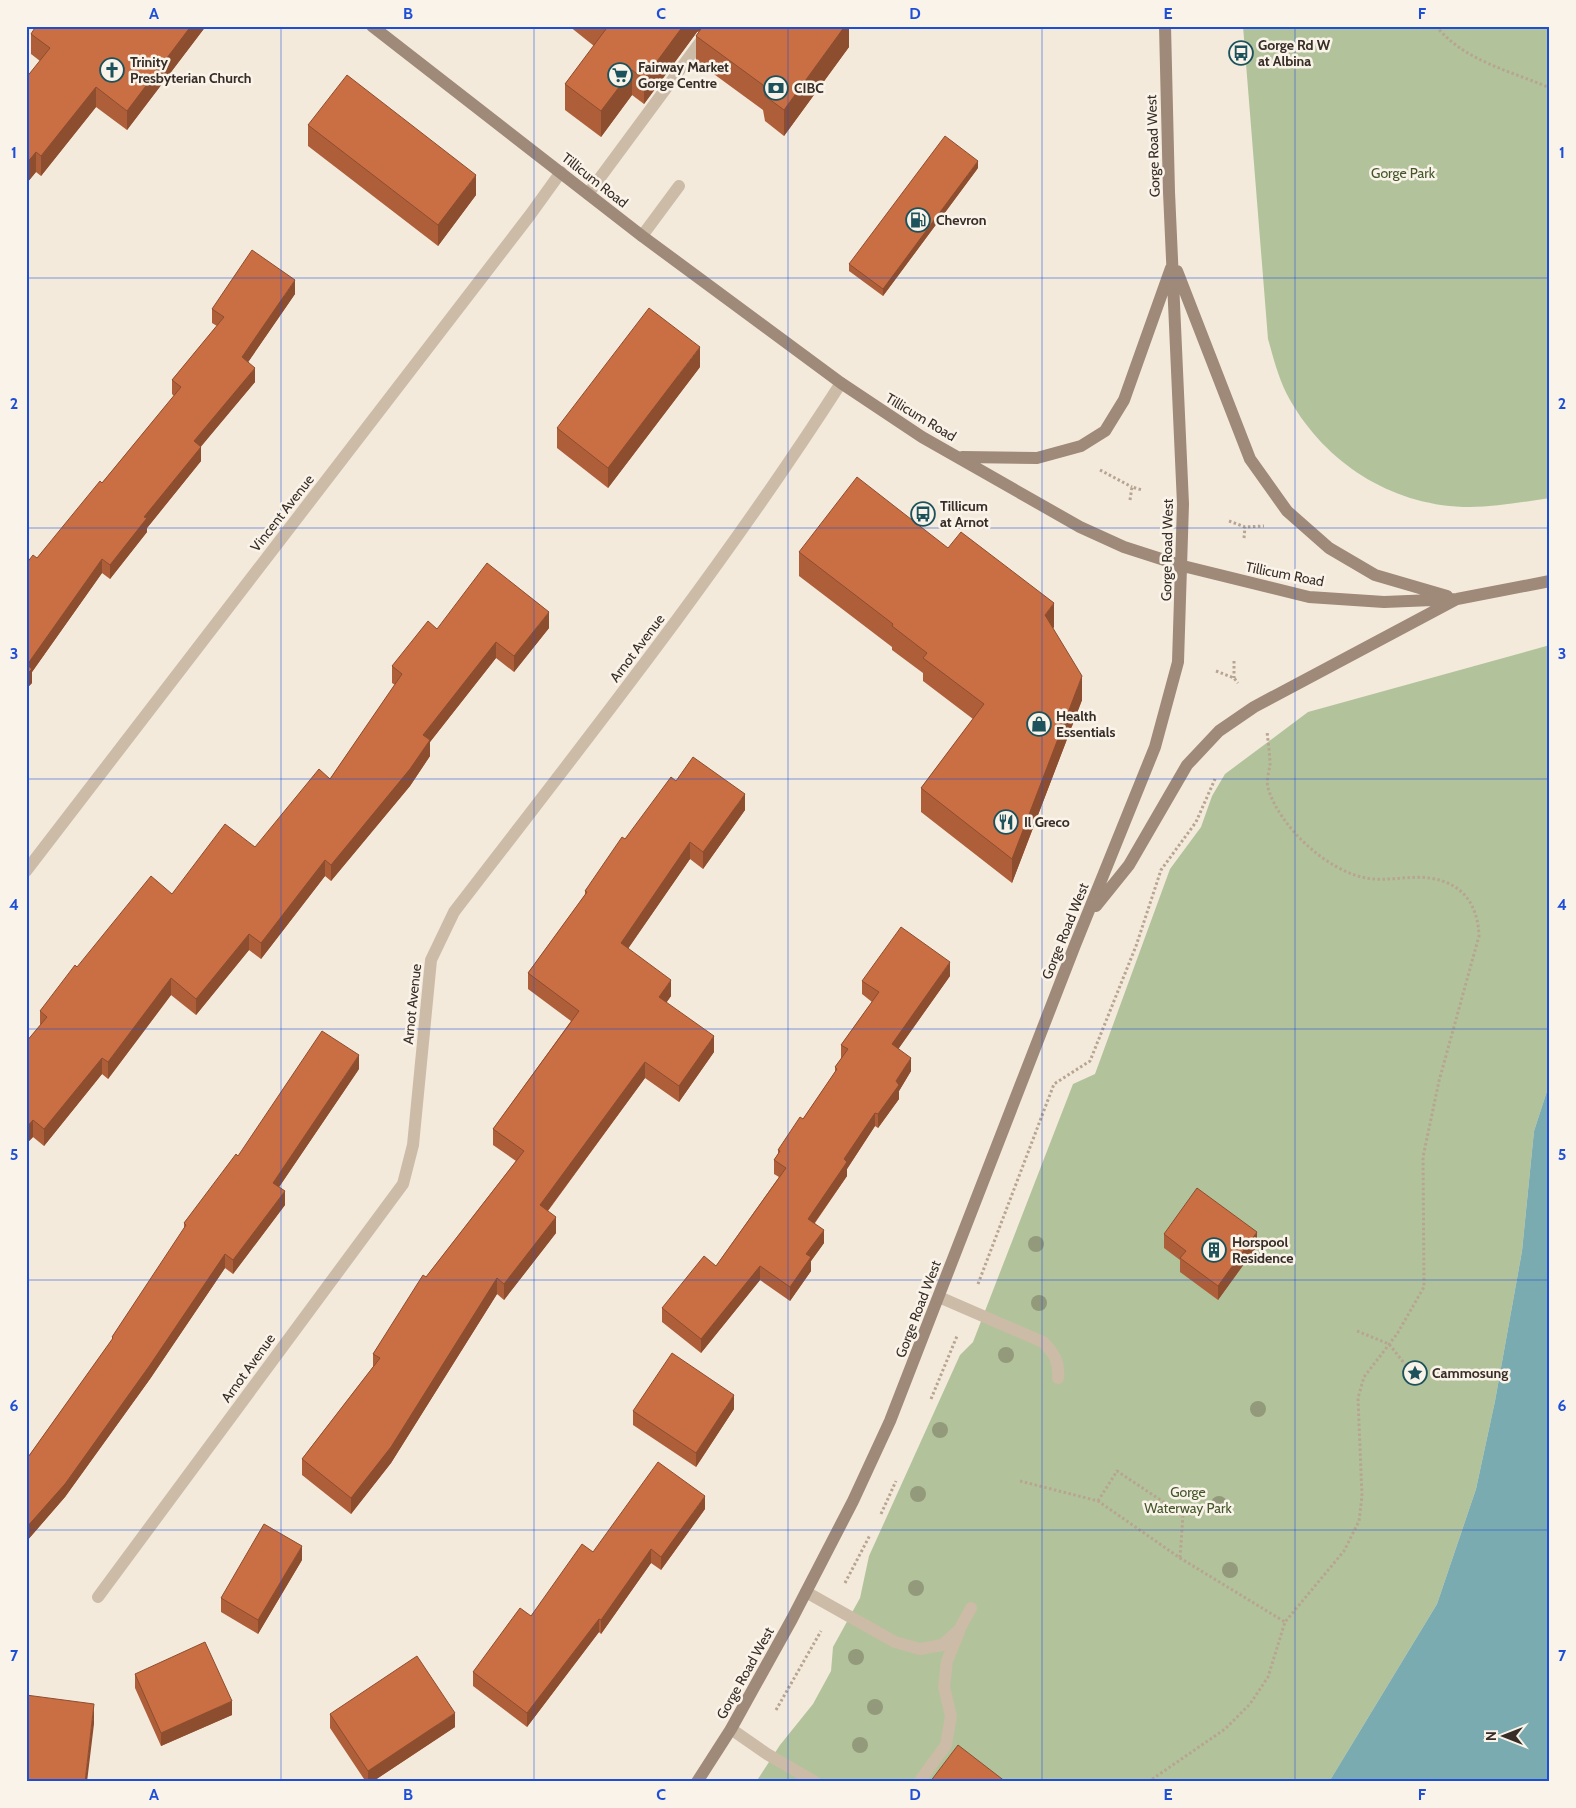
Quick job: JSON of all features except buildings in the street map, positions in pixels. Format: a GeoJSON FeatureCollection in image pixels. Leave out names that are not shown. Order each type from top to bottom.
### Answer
{"type":"FeatureCollection","features":[{"type":"Feature","properties":{"kind":"main road","name":"Tillicum Road"},"geometry":{"type":"LineString","coordinates":[[372,26],[642,236],[841,384],[922,437],[961,457],[1080,527],[1124,546],[1183,566],[1309,597],[1384,602],[1457,599],[1550,581]]}},
{"type":"Feature","properties":{"kind":"main road","name":"Gorge Road West"},"geometry":{"type":"LineString","coordinates":[[697,1782],[731,1729],[806,1592],[890,1421],[1155,747],[1178,662],[1184,504],[1169,192],[1165,26]]}},
{"type":"Feature","properties":{"kind":"main road"},"geometry":{"type":"LineString","coordinates":[[961,457],[1037,458],[1081,446],[1105,431],[1124,400],[1173,261]]}},
{"type":"Feature","properties":{"kind":"main road"},"geometry":{"type":"LineString","coordinates":[[1173,261],[1250,459],[1287,511],[1329,548],[1375,575],[1457,599]]}},
{"type":"Feature","properties":{"kind":"main road"},"geometry":{"type":"LineString","coordinates":[[1087,917],[1129,864],[1187,765],[1219,731],[1254,707],[1457,599]]}},
{"type":"Feature","properties":{"kind":"street"},"geometry":{"type":"LineString","coordinates":[[588,194],[704,37]]}},
{"type":"Feature","properties":{"kind":"street","name":"Vincent Avenue"},"geometry":{"type":"LineString","coordinates":[[26,871],[524,223],[561,172]]}},
{"type":"Feature","properties":{"kind":"street"},"geometry":{"type":"LineString","coordinates":[[642,236],[679,186]]}},
{"type":"Feature","properties":{"kind":"street","name":"Arnot Avenue"},"geometry":{"type":"LineString","coordinates":[[98,1597],[402,1184],[413,1145],[431,960],[454,912],[654,652],[841,384]]}},
{"type":"Feature","properties":{"kind":"street"},"geometry":{"type":"LineString","coordinates":[[939,1297],[1044,1342],[1052,1351],[1059,1364],[1058,1378]]}},
{"type":"Feature","properties":{"kind":"street"},"geometry":{"type":"LineString","coordinates":[[806,1592],[895,1642],[920,1649],[942,1645],[959,1630]]}},
{"type":"Feature","properties":{"kind":"street"},"geometry":{"type":"LineString","coordinates":[[919,1782],[946,1745],[951,1716],[944,1687],[947,1661],[959,1630],[971,1608]]}},
{"type":"Feature","properties":{"kind":"street"},"geometry":{"type":"LineString","coordinates":[[731,1729],[767,1754],[815,1782]]}},
{"type":"Feature","properties":{"kind":"path"},"geometry":{"type":"LineString","coordinates":[[1436,26],[1462,49],[1484,62],[1550,88]]}},
{"type":"Feature","properties":{"kind":"path"},"geometry":{"type":"LineString","coordinates":[[1100,470],[1132,487],[1142,490]]}},
{"type":"Feature","properties":{"kind":"path"},"geometry":{"type":"LineString","coordinates":[[1130,500],[1132,487]]}},
{"type":"Feature","properties":{"kind":"path"},"geometry":{"type":"LineString","coordinates":[[1229,521],[1245,527],[1272,525]]}},
{"type":"Feature","properties":{"kind":"path"},"geometry":{"type":"LineString","coordinates":[[1244,538],[1245,527]]}},
{"type":"Feature","properties":{"kind":"path"},"geometry":{"type":"LineString","coordinates":[[1216,671],[1234,678],[1234,661]]}},
{"type":"Feature","properties":{"kind":"path"},"geometry":{"type":"LineString","coordinates":[[1148,1782],[1225,1728],[1250,1704],[1268,1677],[1285,1622],[1344,1551],[1358,1521],[1362,1496],[1358,1398],[1364,1377],[1390,1344],[1424,1287],[1423,1156],[1439,1081],[1474,962],[1479,936],[1478,919],[1472,904],[1458,888],[1431,878],[1365,878],[1340,869],[1312,851],[1283,818],[1268,787],[1270,764],[1266,722]]}},
{"type":"Feature","properties":{"kind":"path"},"geometry":{"type":"LineString","coordinates":[[1081,1066],[1090,1061],[1136,946],[1161,870],[1196,822],[1216,776]]}},
{"type":"Feature","properties":{"kind":"path"},"geometry":{"type":"LineString","coordinates":[[1356,1331],[1390,1344],[1408,1368]]}},
{"type":"Feature","properties":{"kind":"path"},"geometry":{"type":"LineString","coordinates":[[1098,1501],[1117,1471],[1183,1515],[1180,1558]]}},
{"type":"Feature","properties":{"kind":"path"},"geometry":{"type":"LineString","coordinates":[[1020,1481],[1098,1501],[1180,1558],[1285,1622]]}},
{"type":"Feature","properties":{"kind":"green space","name":"Gorge Park"},"geometry":{"type":"Polygon","coordinates":[[[1243,26],[1550,26],[1550,498],[1485,507],[1463,507],[1436,504],[1410,498],[1363,476],[1341,461],[1305,423],[1290,400],[1280,378],[1268,339],[1243,26]]]}},
{"type":"Feature","properties":{"kind":"green space","name":"Gorge Waterway Park"},"geometry":{"type":"Polygon","coordinates":[[[1550,645],[1550,1082],[1534,1131],[1522,1251],[1495,1401],[1476,1489],[1437,1604],[1329,1782],[756,1782],[780,1745],[813,1704],[831,1671],[833,1647],[860,1598],[869,1556],[960,1355],[973,1342],[1073,1084],[1095,1074],[1170,869],[1201,827],[1212,796],[1225,774],[1308,712],[1550,645]]]}},
{"type":"Feature","properties":{"kind":"water"},"geometry":{"type":"Polygon","coordinates":[[[1550,1082],[1550,1782],[1329,1782],[1437,1604],[1476,1489],[1495,1401],[1522,1251],[1534,1131],[1550,1082]]]}},
{"type":"Feature","properties":{"kind":"place","name":"Gorge Rd W at Albina"},"geometry":{"type":"Point","coordinates":[1241,53]}},
{"type":"Feature","properties":{"kind":"place","name":"Trinity Presbyterian Church"},"geometry":{"type":"Point","coordinates":[112,70]}},
{"type":"Feature","properties":{"kind":"place","name":"Fairway Market Gorge Centre"},"geometry":{"type":"Point","coordinates":[620,75]}},
{"type":"Feature","properties":{"kind":"place","name":"CIBC"},"geometry":{"type":"Point","coordinates":[776,88]}},
{"type":"Feature","properties":{"kind":"place","name":"Chevron"},"geometry":{"type":"Point","coordinates":[918,220]}},
{"type":"Feature","properties":{"kind":"place","name":"Tillicum at Arnot"},"geometry":{"type":"Point","coordinates":[923,514]}},
{"type":"Feature","properties":{"kind":"place","name":"Health Essentials"},"geometry":{"type":"Point","coordinates":[1039,724]}},
{"type":"Feature","properties":{"kind":"place","name":"Il Greco"},"geometry":{"type":"Point","coordinates":[1006,822]}},
{"type":"Feature","properties":{"kind":"place","name":"Horspool Residence"},"geometry":{"type":"Point","coordinates":[1214,1250]}},
{"type":"Feature","properties":{"kind":"place","name":"Cammosung"},"geometry":{"type":"Point","coordinates":[1415,1373]}}]}
